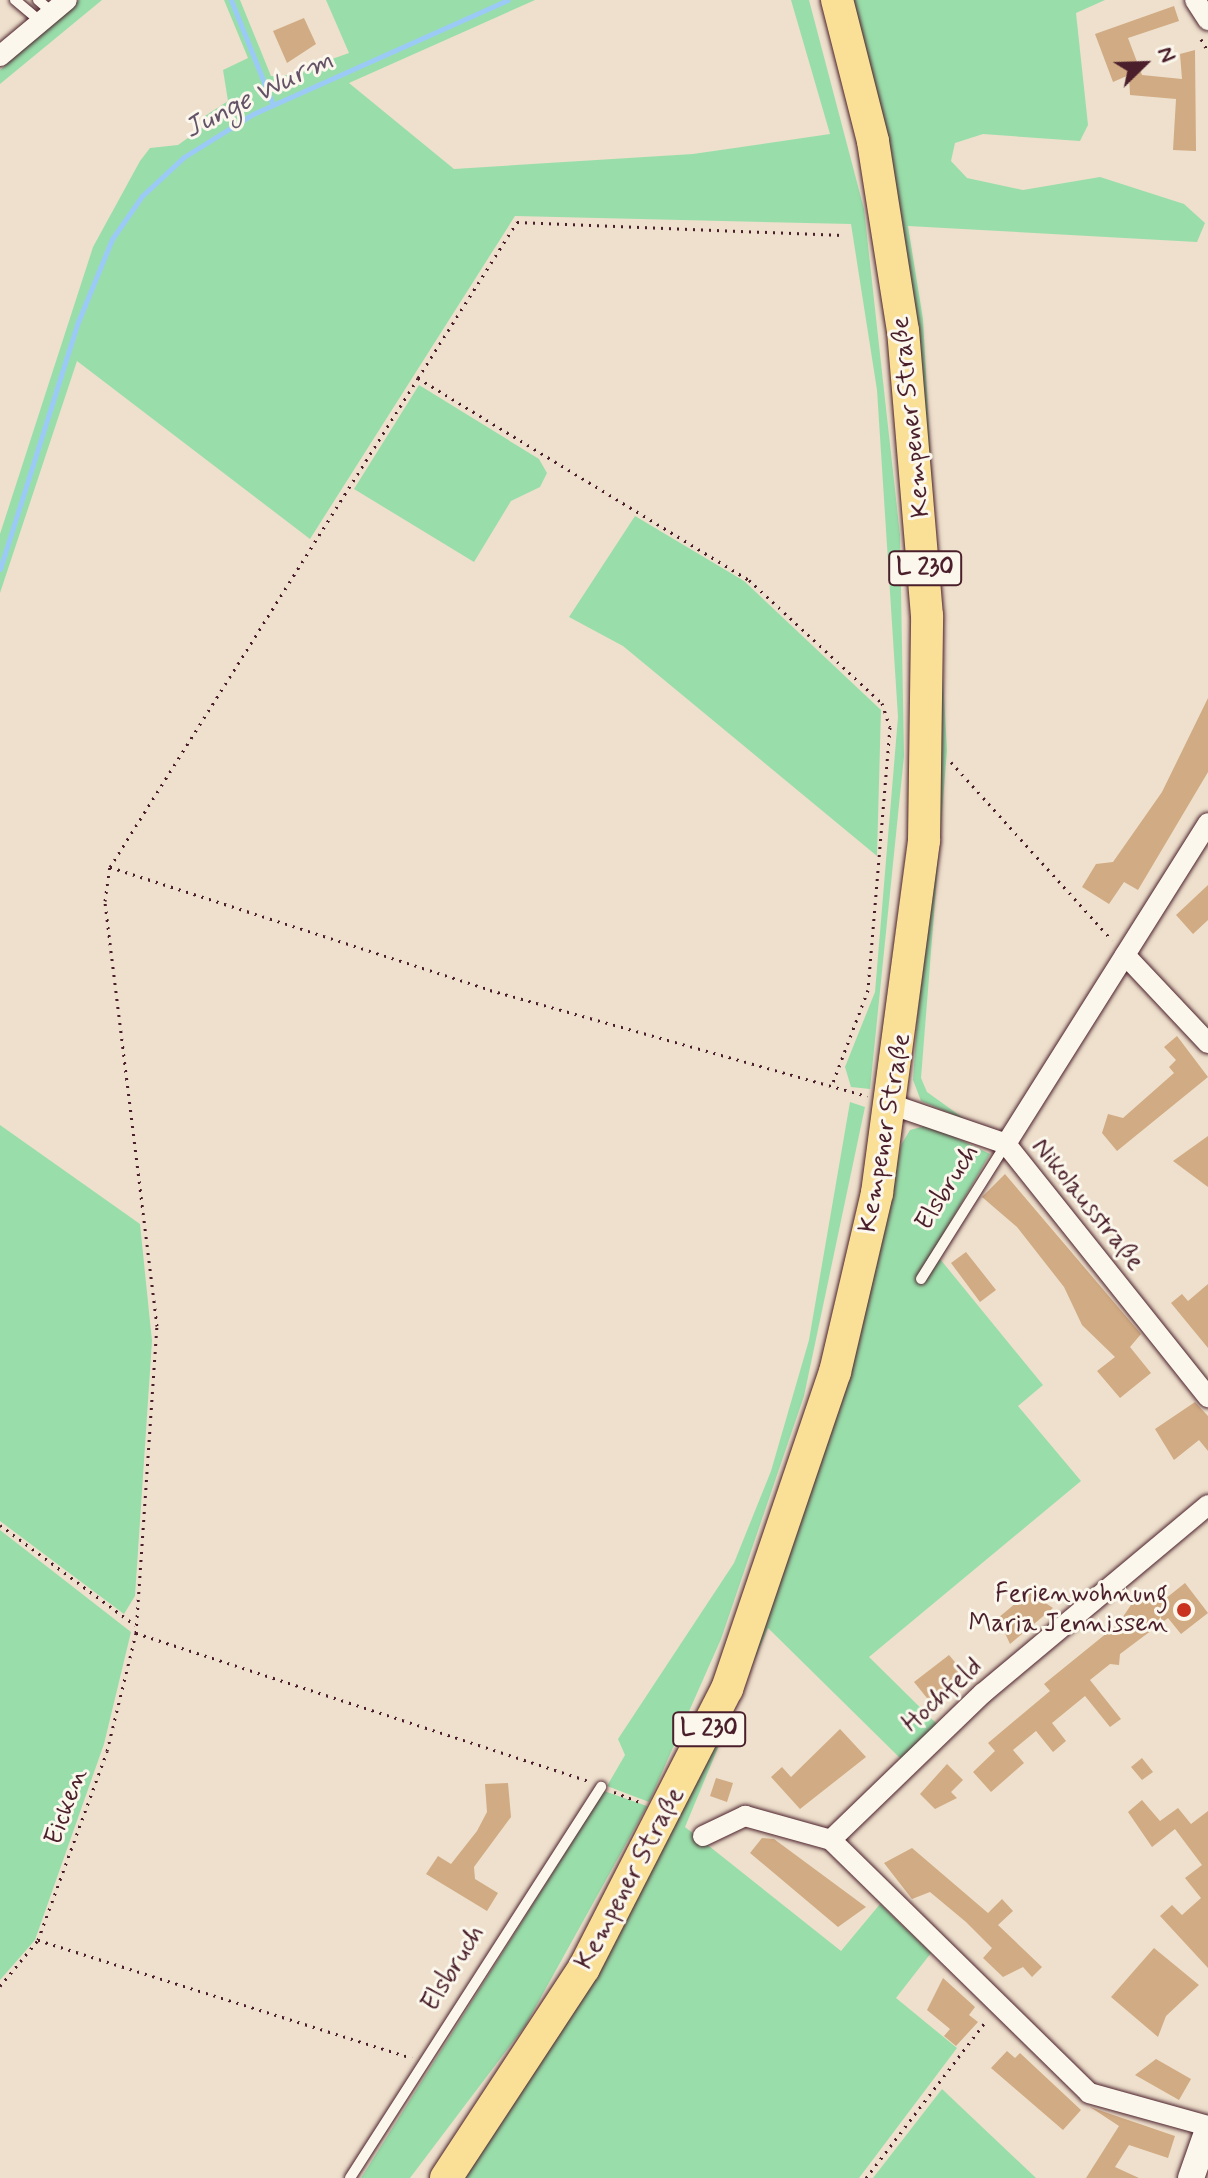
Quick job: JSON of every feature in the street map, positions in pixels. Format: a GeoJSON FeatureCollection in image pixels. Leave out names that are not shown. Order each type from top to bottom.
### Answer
{"type":"FeatureCollection","features":[{"type":"Feature","properties":{"kind":"main road","name":"Kempener Straße"},"geometry":{"type":"LineString","coordinates":[[446,2178],[584,1968],[727,1689],[835,1372],[877,1100],[924,841],[924,519],[876,156],[837,0]]}},
{"type":"Feature","properties":{"kind":"street"},"geometry":{"type":"LineString","coordinates":[[1195,0],[1208,20]]}},
{"type":"Feature","properties":{"kind":"street"},"geometry":{"type":"LineString","coordinates":[[0,56],[49,8]]}},
{"type":"Feature","properties":{"kind":"street","name":"Nikolausstraße"},"geometry":{"type":"LineString","coordinates":[[1208,823],[1006,1144],[1208,1397]]}},
{"type":"Feature","properties":{"kind":"street"},"geometry":{"type":"LineString","coordinates":[[1125,955],[1208,1043]]}},
{"type":"Feature","properties":{"kind":"street","name":"Elsbruch"},"geometry":{"type":"LineString","coordinates":[[877,1100],[1006,1144]]}},
{"type":"Feature","properties":{"kind":"street","name":"Hochfeld"},"geometry":{"type":"LineString","coordinates":[[831,1840],[983,1693],[1208,1505]]}},
{"type":"Feature","properties":{"kind":"street"},"geometry":{"type":"LineString","coordinates":[[703,1836],[745,1816],[831,1840],[1089,2093],[1207,2134],[1191,2178]]}},
{"type":"Feature","properties":{"kind":"lane"},"geometry":{"type":"LineString","coordinates":[[15,0],[49,8]]}},
{"type":"Feature","properties":{"kind":"lane","name":"Elsbruch"},"geometry":{"type":"LineString","coordinates":[[921,1279],[1006,1144]]}},
{"type":"Feature","properties":{"kind":"lane","name":"Elsbruch"},"geometry":{"type":"LineString","coordinates":[[350,2178],[601,1787]]}},
{"type":"Feature","properties":{"kind":"path"},"geometry":{"type":"LineString","coordinates":[[843,235],[517,222],[110,867],[490,990],[832,1083],[877,1100]]}},
{"type":"Feature","properties":{"kind":"path"},"geometry":{"type":"LineString","coordinates":[[418,378],[749,580],[882,703],[890,727],[868,990],[832,1083]]}},
{"type":"Feature","properties":{"kind":"path"},"geometry":{"type":"LineString","coordinates":[[951,762],[1125,955]]}},
{"type":"Feature","properties":{"kind":"path","name":"Eicken"},"geometry":{"type":"LineString","coordinates":[[0,1986],[38,1940],[107,1751],[136,1633],[157,1326],[105,901],[110,867]]}},
{"type":"Feature","properties":{"kind":"path"},"geometry":{"type":"LineString","coordinates":[[0,1525],[135,1625]]}},
{"type":"Feature","properties":{"kind":"path"},"geometry":{"type":"LineString","coordinates":[[136,1633],[652,1806]]}},
{"type":"Feature","properties":{"kind":"path"},"geometry":{"type":"LineString","coordinates":[[38,1940],[425,2064]]}},
{"type":"Feature","properties":{"kind":"path"},"geometry":{"type":"LineString","coordinates":[[866,2178],[999,2005]]}},
{"type":"Feature","properties":{"kind":"green space"},"geometry":{"type":"Polygon","coordinates":[[[79,0],[102,0],[0,84],[0,70],[79,0]]]}},
{"type":"Feature","properties":{"kind":"green space"},"geometry":{"type":"Polygon","coordinates":[[[224,0],[240,0],[271,76],[281,77],[349,53],[326,0],[535,0],[349,83],[454,169],[693,154],[830,134],[791,0],[809,0],[864,209],[900,535],[904,756],[870,1089],[851,1087],[845,1067],[875,992],[898,717],[877,390],[851,224],[515,216],[310,539],[77,361],[0,593],[0,534],[93,247],[150,148],[178,145],[206,125],[205,116],[228,101],[223,70],[248,58],[224,0]]]}},
{"type":"Feature","properties":{"kind":"green space"},"geometry":{"type":"Polygon","coordinates":[[[851,0],[1105,0],[1076,13],[1088,125],[1080,141],[983,134],[955,143],[951,161],[967,178],[1023,190],[1100,177],[1184,204],[1205,223],[1197,242],[908,226],[923,319],[947,750],[921,1078],[927,1092],[966,1120],[921,1101],[913,1080],[935,764],[851,0]]]}},
{"type":"Feature","properties":{"kind":"green space"},"geometry":{"type":"Polygon","coordinates":[[[419,385],[539,459],[547,473],[540,487],[511,501],[474,562],[354,489],[419,385]]]}},
{"type":"Feature","properties":{"kind":"green space"},"geometry":{"type":"Polygon","coordinates":[[[635,516],[744,581],[881,710],[877,856],[623,646],[569,617],[635,516]]]}},
{"type":"Feature","properties":{"kind":"green space"},"geometry":{"type":"Polygon","coordinates":[[[850,1102],[865,1107],[804,1396],[721,1639],[649,1802],[607,1786],[625,1755],[618,1739],[734,1563],[771,1471],[809,1340],[850,1102]]]}},
{"type":"Feature","properties":{"kind":"green space"},"geometry":{"type":"Polygon","coordinates":[[[0,1125],[140,1224],[152,1341],[135,1596],[124,1614],[0,1521],[0,1125]]]}},
{"type":"Feature","properties":{"kind":"green space"},"geometry":{"type":"Polygon","coordinates":[[[929,1125],[990,1154],[917,1279],[923,1285],[940,1259],[1043,1385],[1018,1406],[1081,1481],[869,1657],[937,1724],[901,1759],[768,1628],[685,1827],[841,1951],[880,1904],[931,1953],[896,1998],[957,2048],[859,2178],[461,2178],[660,1851],[885,1219],[901,1145],[910,1130],[929,1125]]]}},
{"type":"Feature","properties":{"kind":"green space"},"geometry":{"type":"Polygon","coordinates":[[[0,1530],[131,1632],[104,1744],[35,1940],[0,1980],[0,1530]]]}},
{"type":"Feature","properties":{"kind":"green space"},"geometry":{"type":"Polygon","coordinates":[[[604,1791],[647,1806],[525,2026],[410,2178],[361,2178],[604,1791]]]}},
{"type":"Feature","properties":{"kind":"green space"},"geometry":{"type":"Polygon","coordinates":[[[942,2089],[1036,2178],[873,2178],[942,2089]]]}},
{"type":"Feature","properties":{"kind":"building"},"geometry":{"type":"Polygon","coordinates":[[[1174,6],[1179,21],[1128,38],[1142,75],[1182,79],[1180,54],[1195,50],[1196,151],[1173,150],[1176,99],[1130,95],[1129,75],[1113,82],[1095,34],[1174,6]]]}},
{"type":"Feature","properties":{"kind":"building"},"geometry":{"type":"Polygon","coordinates":[[[304,18],[316,44],[287,63],[273,31],[304,18]]]}},
{"type":"Feature","properties":{"kind":"building"},"geometry":{"type":"Polygon","coordinates":[[[1208,698],[1208,772],[1138,890],[1124,882],[1109,904],[1082,887],[1096,864],[1113,862],[1162,792],[1208,698]]]}},
{"type":"Feature","properties":{"kind":"building"},"geometry":{"type":"Polygon","coordinates":[[[1208,885],[1208,920],[1193,934],[1176,915],[1208,885]]]}},
{"type":"Feature","properties":{"kind":"building"},"geometry":{"type":"Polygon","coordinates":[[[1177,1036],[1208,1077],[1117,1151],[1102,1133],[1108,1114],[1123,1118],[1174,1073],[1169,1067],[1176,1060],[1164,1047],[1177,1036]]]}},
{"type":"Feature","properties":{"kind":"building"},"geometry":{"type":"Polygon","coordinates":[[[1208,1136],[1208,1187],[1173,1161],[1208,1136]]]}},
{"type":"Feature","properties":{"kind":"building"},"geometry":{"type":"Polygon","coordinates":[[[1005,1174],[1141,1334],[1130,1347],[1151,1373],[1120,1398],[1097,1371],[1115,1357],[1082,1325],[1064,1287],[1017,1227],[982,1197],[1005,1174]]]}},
{"type":"Feature","properties":{"kind":"building"},"geometry":{"type":"Polygon","coordinates":[[[966,1252],[996,1290],[980,1302],[951,1263],[966,1252]]]}},
{"type":"Feature","properties":{"kind":"building"},"geometry":{"type":"Polygon","coordinates":[[[1208,1284],[1208,1348],[1171,1303],[1182,1294],[1188,1301],[1208,1284]]]}},
{"type":"Feature","properties":{"kind":"building"},"geometry":{"type":"Polygon","coordinates":[[[1195,1402],[1208,1416],[1208,1451],[1199,1440],[1174,1460],[1155,1429],[1195,1402]]]}},
{"type":"Feature","properties":{"kind":"building"},"geometry":{"type":"Polygon","coordinates":[[[1185,1583],[1208,1613],[1181,1634],[1168,1618],[1120,1654],[1119,1665],[1110,1664],[1090,1680],[1121,1719],[1110,1727],[1085,1696],[1052,1723],[1066,1741],[1053,1752],[1036,1731],[1013,1750],[1024,1763],[991,1792],[973,1772],[995,1751],[988,1743],[1050,1691],[1044,1684],[1118,1624],[1133,1602],[1150,1590],[1160,1603],[1185,1583]]]}},
{"type":"Feature","properties":{"kind":"building"},"geometry":{"type":"Polygon","coordinates":[[[1029,1592],[1053,1608],[1010,1644],[998,1618],[1029,1592]]]}},
{"type":"Feature","properties":{"kind":"building"},"geometry":{"type":"Polygon","coordinates":[[[949,1655],[965,1674],[931,1703],[914,1682],[949,1655]]]}},
{"type":"Feature","properties":{"kind":"building"},"geometry":{"type":"Polygon","coordinates":[[[840,1729],[866,1757],[800,1809],[771,1777],[782,1767],[791,1777],[840,1729]]]}},
{"type":"Feature","properties":{"kind":"building"},"geometry":{"type":"Polygon","coordinates":[[[1142,1758],[1153,1772],[1142,1780],[1131,1767],[1142,1758]]]}},
{"type":"Feature","properties":{"kind":"building"},"geometry":{"type":"Polygon","coordinates":[[[947,1764],[963,1780],[951,1792],[957,1798],[935,1809],[920,1794],[947,1764]]]}},
{"type":"Feature","properties":{"kind":"building"},"geometry":{"type":"Polygon","coordinates":[[[716,1778],[733,1783],[727,1802],[710,1796],[716,1778]]]}},
{"type":"Feature","properties":{"kind":"building"},"geometry":{"type":"Polygon","coordinates":[[[508,1783],[511,1817],[474,1867],[475,1879],[498,1893],[487,1911],[426,1874],[438,1856],[451,1864],[477,1831],[487,1812],[485,1784],[508,1783]]]}},
{"type":"Feature","properties":{"kind":"building"},"geometry":{"type":"Polygon","coordinates":[[[1142,1800],[1160,1821],[1178,1808],[1191,1824],[1208,1811],[1208,1968],[1160,1916],[1172,1905],[1182,1915],[1201,1898],[1185,1878],[1202,1865],[1175,1829],[1152,1847],[1128,1812],[1142,1800]]]}},
{"type":"Feature","properties":{"kind":"building"},"geometry":{"type":"Polygon","coordinates":[[[762,1838],[774,1839],[866,1907],[838,1927],[750,1853],[762,1838]]]}},
{"type":"Feature","properties":{"kind":"building"},"geometry":{"type":"Polygon","coordinates":[[[912,1848],[988,1913],[1002,1899],[1013,1911],[998,1925],[1042,1967],[1032,1977],[1023,1967],[1003,1977],[983,1958],[992,1948],[966,1922],[930,1892],[912,1899],[884,1863],[912,1848]]]}},
{"type":"Feature","properties":{"kind":"building"},"geometry":{"type":"Polygon","coordinates":[[[1154,1948],[1199,1985],[1166,2016],[1158,2037],[1111,1997],[1154,1948]]]}},
{"type":"Feature","properties":{"kind":"building"},"geometry":{"type":"Polygon","coordinates":[[[943,1978],[975,2007],[969,2015],[978,2022],[956,2046],[944,2036],[950,2029],[927,2010],[943,1978]]]}},
{"type":"Feature","properties":{"kind":"building"},"geometry":{"type":"Polygon","coordinates":[[[1007,2051],[1015,2058],[1020,2053],[1081,2110],[1063,2130],[991,2068],[1007,2051]]]}},
{"type":"Feature","properties":{"kind":"building"},"geometry":{"type":"Polygon","coordinates":[[[1156,2059],[1191,2079],[1179,2100],[1135,2075],[1156,2059]]]}},
{"type":"Feature","properties":{"kind":"building"},"geometry":{"type":"Polygon","coordinates":[[[1090,2107],[1175,2136],[1168,2158],[1129,2145],[1115,2167],[1139,2178],[1086,2178],[1119,2126],[1090,2107]]]}},
{"type":"Feature","properties":{"kind":"waterway"},"geometry":{"type":"LineString","coordinates":[[231,0],[273,105]]}},
{"type":"Feature","properties":{"kind":"waterway","name":"Junge Wurm"},"geometry":{"type":"LineString","coordinates":[[0,569],[78,322],[112,239],[142,196],[184,157],[253,114],[508,0]]}},
{"type":"Feature","properties":{"kind":"place","name":"Ferienwohnung Maria Jennissen"},"geometry":{"type":"Point","coordinates":[1184,1610]}}]}
